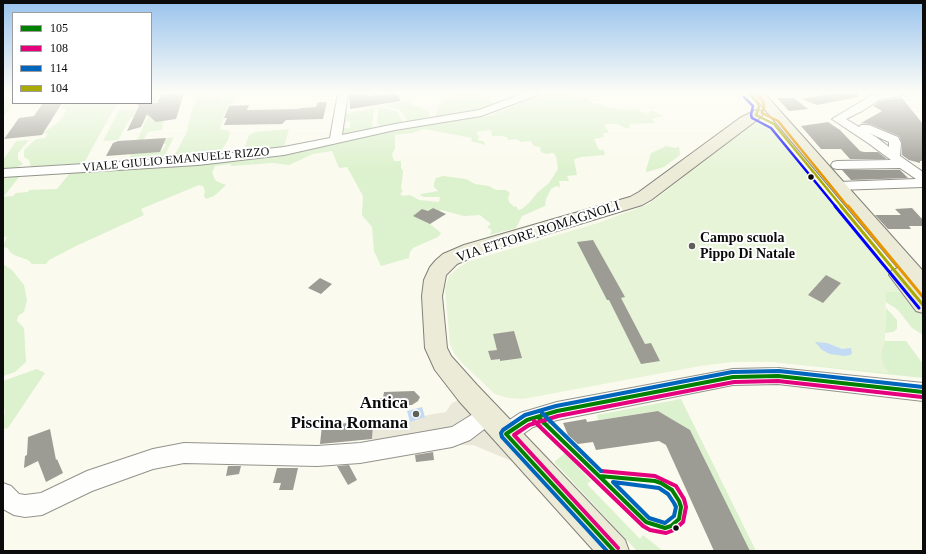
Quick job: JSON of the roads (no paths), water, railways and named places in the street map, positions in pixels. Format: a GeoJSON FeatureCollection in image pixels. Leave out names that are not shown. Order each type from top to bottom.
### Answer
{"type":"FeatureCollection","features":[{"type":"Feature","properties":{"kind":"main road","name":"VIA ETTORE ROMAGNOLI"},"geometry":{"type":"LineString","coordinates":[[614,551],[443,363],[436,348],[432,296],[434,280],[443,265],[471,250],[636,201],[645,196],[744,121],[754,119]]}},
{"type":"Feature","properties":{"kind":"main road"},"geometry":{"type":"LineString","coordinates":[[769,119],[923,305]]}},
{"type":"Feature","properties":{"kind":"main road"},"geometry":{"type":"LineString","coordinates":[[770,119],[838,186],[923,284]]}},
{"type":"Feature","properties":{"kind":"street"},"geometry":{"type":"LineString","coordinates":[[334,140],[338,119]]}},
{"type":"Feature","properties":{"kind":"street","name":"VIALE GIULIO EMANUELE RIZZO"},"geometry":{"type":"LineString","coordinates":[[3,173],[198,161],[284,151],[395,127],[445,119]]}},
{"type":"Feature","properties":{"kind":"street"},"geometry":{"type":"LineString","coordinates":[[849,119],[894,140],[898,160]]}},
{"type":"Feature","properties":{"kind":"street"},"geometry":{"type":"LineString","coordinates":[[837,165],[898,160],[922,176]]}},
{"type":"Feature","properties":{"kind":"street"},"geometry":{"type":"LineString","coordinates":[[838,186],[922,176]]}},
{"type":"Feature","properties":{"kind":"street"},"geometry":{"type":"LineString","coordinates":[[3,494],[14,504],[25,506],[42,504],[86,482],[153,459],[184,453],[317,456],[360,453],[452,437],[497,424],[527,420],[557,411],[732,377],[751,375],[778,376],[923,392]]}},
{"type":"Feature","properties":{"kind":"water"},"geometry":{"type":"Polygon","coordinates":[[[815,342],[827,343],[842,349],[851,348],[852,353],[845,356],[830,354],[822,350],[815,342]]]}},
{"type":"Feature","properties":{"kind":"water","name":"Antica Piscina Romana"},"geometry":{"type":"Polygon","coordinates":[[[422,407],[425,417],[410,422],[407,411],[422,407]]]}},
{"type":"Feature","properties":{"kind":"place","name":"Campo scuola Pippo Di Natale"},"geometry":{"type":"Point","coordinates":[692,246]}},
{"type":"Feature","properties":{"kind":"place","name":"Antica Piscina Romana"},"geometry":{"type":"Point","coordinates":[416,414]}}]}
